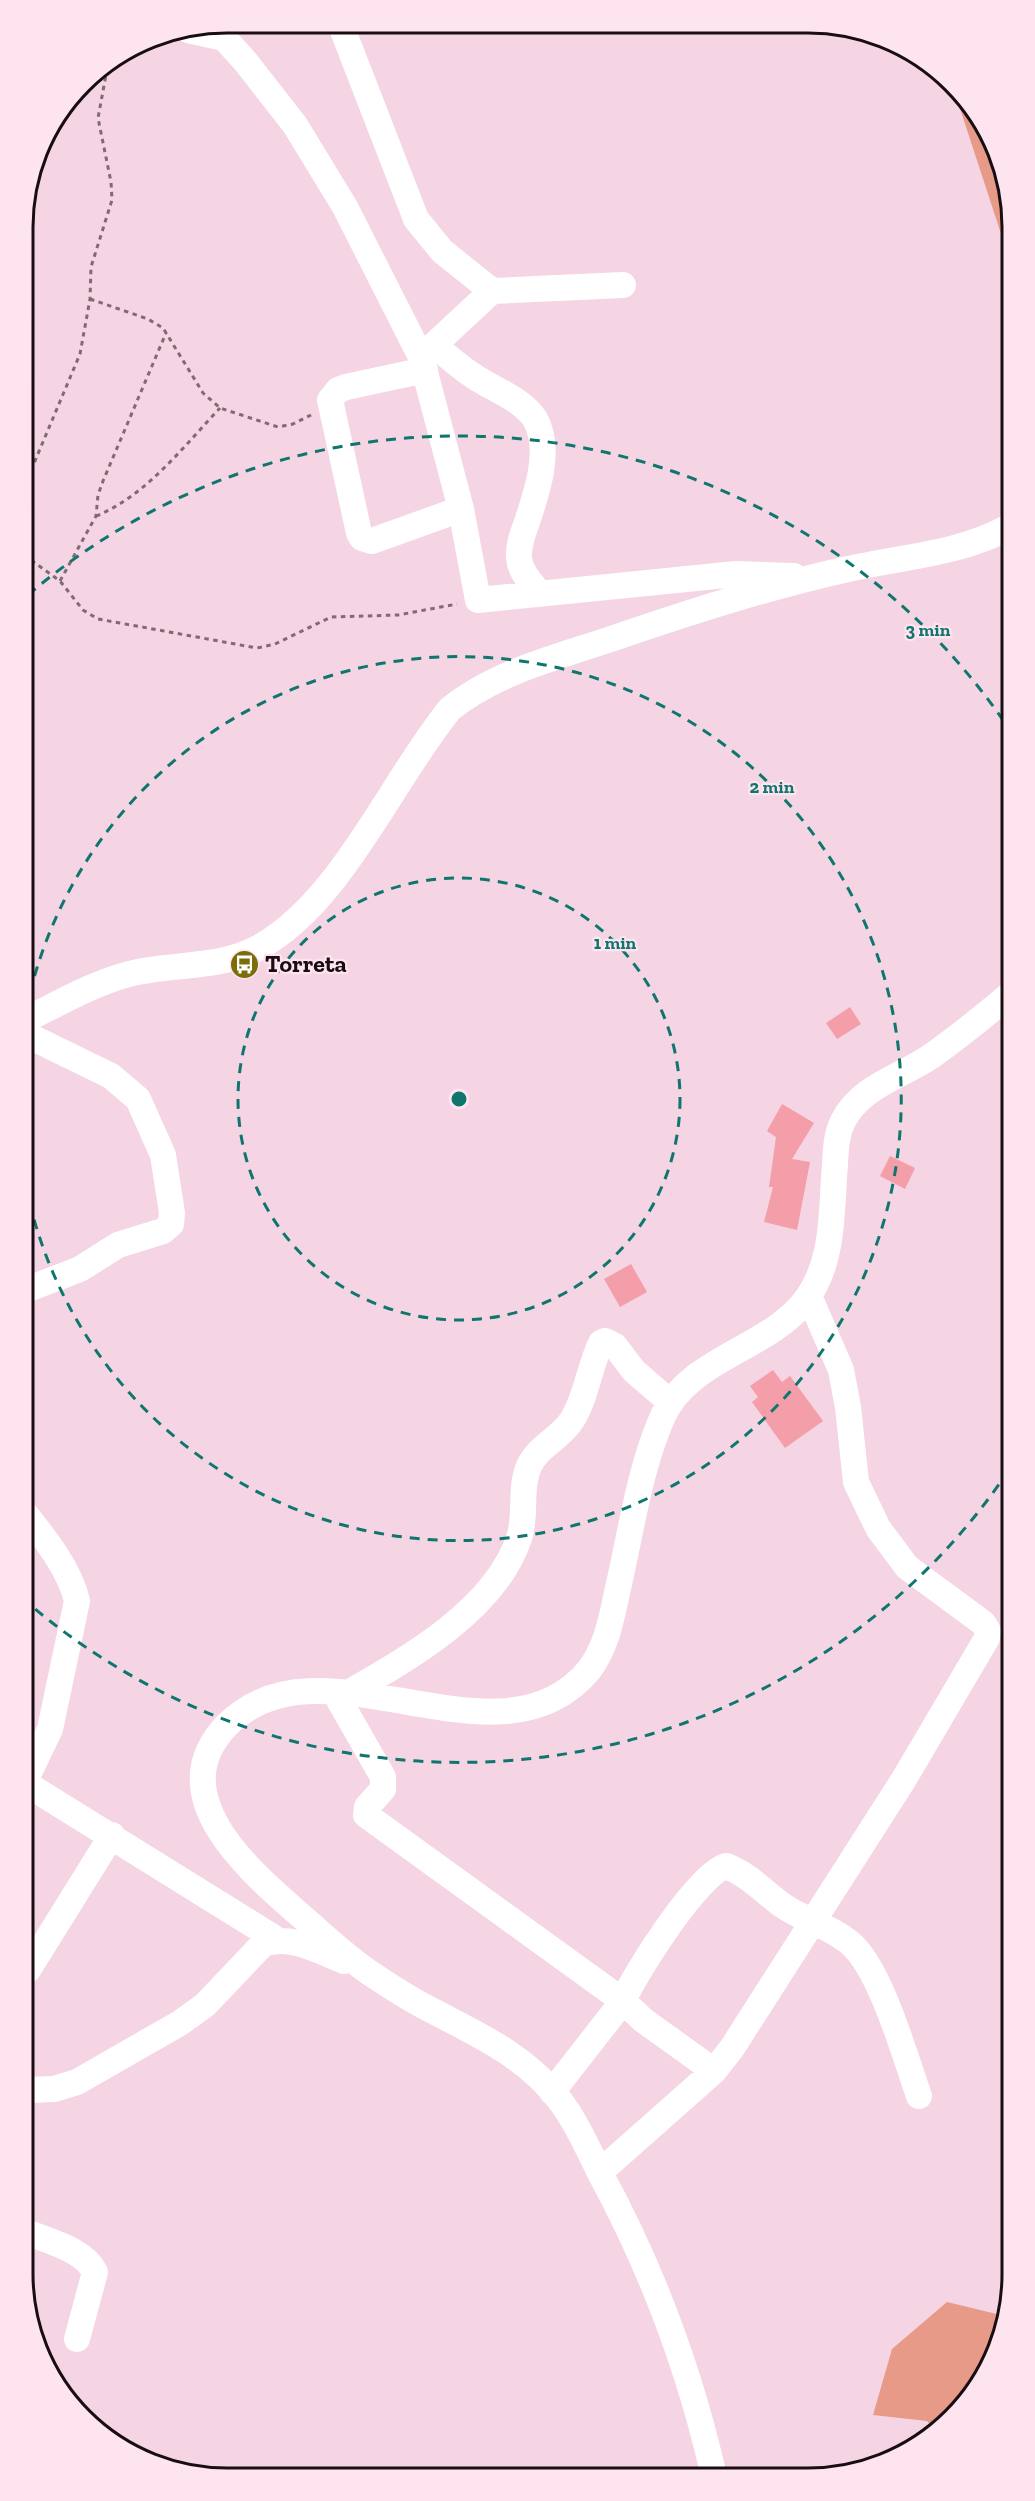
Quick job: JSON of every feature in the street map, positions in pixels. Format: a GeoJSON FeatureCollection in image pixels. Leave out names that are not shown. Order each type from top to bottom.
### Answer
{"type":"FeatureCollection","features":[{"type":"Feature","properties":{"kind":"street"},"geometry":{"type":"LineString","coordinates":[[344,33],[416,219],[442,251],[492,291],[623,285]]}},
{"type":"Feature","properties":{"kind":"street"},"geometry":{"type":"LineString","coordinates":[[208,34],[224,38],[295,124],[340,199],[427,358],[461,509],[478,600],[736,574],[810,578]]}},
{"type":"Feature","properties":{"kind":"street"},"geometry":{"type":"LineString","coordinates":[[461,509],[372,540],[362,538],[329,406],[333,395],[346,387],[427,358],[492,291]]}},
{"type":"Feature","properties":{"kind":"street"},"geometry":{"type":"LineString","coordinates":[[427,358],[472,375],[531,414],[540,430],[539,482],[519,545],[522,570],[539,593]]}},
{"type":"Feature","properties":{"kind":"street"},"geometry":{"type":"LineString","coordinates":[[33,1016],[127,975],[227,959],[257,949],[273,939],[305,912],[320,894],[382,809],[434,728],[450,709],[466,696],[490,683],[558,656],[810,578],[956,547],[1002,530]]}},
{"type":"Feature","properties":{"kind":"street"},"geometry":{"type":"LineString","coordinates":[[712,2468],[674,2332],[628,2223],[576,2127],[552,2092],[518,2059],[365,1970],[267,1886],[226,1843],[214,1825],[206,1802],[204,1782],[207,1761],[221,1732],[237,1715],[255,1705],[279,1697],[304,1693],[341,1694],[475,1711],[502,1711],[546,1702],[575,1684],[590,1668],[605,1640],[646,1464],[670,1402],[699,1374],[786,1320],[809,1296],[819,1276],[829,1245],[836,1144],[839,1129],[852,1107],[874,1089],[935,1053],[1002,1001]]}},
{"type":"Feature","properties":{"kind":"street"},"geometry":{"type":"LineString","coordinates":[[33,1037],[111,1076],[138,1098],[163,1155],[172,1214],[171,1224],[163,1231],[118,1245],[80,1269],[33,1287]]}},
{"type":"Feature","properties":{"kind":"street"},"geometry":{"type":"LineString","coordinates":[[600,2172],[714,2071],[749,2025],[915,1760],[984,1644],[988,1631],[983,1623],[907,1567],[878,1528],[856,1482],[848,1407],[841,1370],[809,1296]]}},
{"type":"Feature","properties":{"kind":"street"},"geometry":{"type":"LineString","coordinates":[[341,1694],[411,1657],[443,1635],[485,1593],[520,1537],[524,1487],[531,1462],[573,1419],[601,1343],[610,1342],[615,1346],[634,1371],[670,1402]]}},
{"type":"Feature","properties":{"kind":"street"},"geometry":{"type":"LineString","coordinates":[[33,1525],[60,1564],[74,1589],[77,1601],[50,1729],[33,1765]]}},
{"type":"Feature","properties":{"kind":"street"},"geometry":{"type":"LineString","coordinates":[[341,1694],[383,1777],[383,1789],[367,1807],[366,1815],[623,2001],[643,2020],[714,2071]]}},
{"type":"Feature","properties":{"kind":"street"},"geometry":{"type":"LineString","coordinates":[[33,1788],[276,1939],[294,1941],[365,1970]]}},
{"type":"Feature","properties":{"kind":"street"},"geometry":{"type":"LineString","coordinates":[[33,1962],[112,1835]]}},
{"type":"Feature","properties":{"kind":"street"},"geometry":{"type":"LineString","coordinates":[[552,2092],[623,2001],[662,1936],[718,1868],[726,1866],[737,1870],[783,1906],[840,1935],[857,1950],[875,1981],[897,2032],[919,2097]]}},
{"type":"Feature","properties":{"kind":"street"},"geometry":{"type":"LineString","coordinates":[[33,2090],[54,2090],[77,2082],[180,2023],[205,2005],[263,1944],[276,1939]]}},
{"type":"Feature","properties":{"kind":"street"},"geometry":{"type":"LineString","coordinates":[[33,2235],[81,2256],[89,2261],[94,2272],[77,2339]]}},
{"type":"Feature","properties":{"kind":"path"},"geometry":{"type":"LineString","coordinates":[[33,466],[73,374],[85,333],[90,299],[91,267],[112,200],[111,182],[98,118],[106,76]]}},
{"type":"Feature","properties":{"kind":"path"},"geometry":{"type":"LineString","coordinates":[[90,299],[148,319],[166,333],[203,393],[220,408],[278,427],[286,426],[329,406]]}},
{"type":"Feature","properties":{"kind":"path"},"geometry":{"type":"LineString","coordinates":[[60,581],[96,516],[98,495],[103,481],[166,333]]}},
{"type":"Feature","properties":{"kind":"path"},"geometry":{"type":"LineString","coordinates":[[96,516],[117,505],[154,476],[220,408]]}},
{"type":"Feature","properties":{"kind":"path"},"geometry":{"type":"LineString","coordinates":[[33,562],[60,581],[83,610],[98,620],[257,648],[275,644],[331,617],[398,615],[478,600]]}},
{"type":"Feature","properties":{"kind":"shaded area"},"geometry":{"type":"Polygon","coordinates":[[[959,106],[976,130],[995,177],[1000,202],[1002,237],[959,106]]]}},
{"type":"Feature","properties":{"kind":"shaded area"},"geometry":{"type":"Polygon","coordinates":[[[947,2302],[997,2314],[982,2360],[969,2382],[954,2402],[930,2424],[927,2421],[873,2415],[892,2349],[947,2302]]]}},
{"type":"Feature","properties":{"kind":"building"},"geometry":{"type":"Polygon","coordinates":[[[850,1007],[861,1024],[837,1039],[826,1023],[850,1007]]]}},
{"type":"Feature","properties":{"kind":"building"},"geometry":{"type":"Polygon","coordinates":[[[782,1104],[814,1123],[792,1159],[810,1162],[797,1230],[764,1222],[773,1187],[769,1187],[776,1137],[767,1131],[782,1104]]]}},
{"type":"Feature","properties":{"kind":"building"},"geometry":{"type":"Polygon","coordinates":[[[890,1156],[915,1168],[905,1189],[880,1176],[890,1156]]]}},
{"type":"Feature","properties":{"kind":"building"},"geometry":{"type":"Polygon","coordinates":[[[631,1264],[647,1292],[620,1307],[604,1279],[631,1264]]]}},
{"type":"Feature","properties":{"kind":"building"},"geometry":{"type":"Polygon","coordinates":[[[773,1370],[782,1382],[790,1376],[823,1421],[785,1448],[752,1402],[758,1397],[750,1386],[773,1370]]]}},
{"type":"Feature","properties":{"kind":"place","name":"Torreta"},"geometry":{"type":"Point","coordinates":[244,964]}}]}
